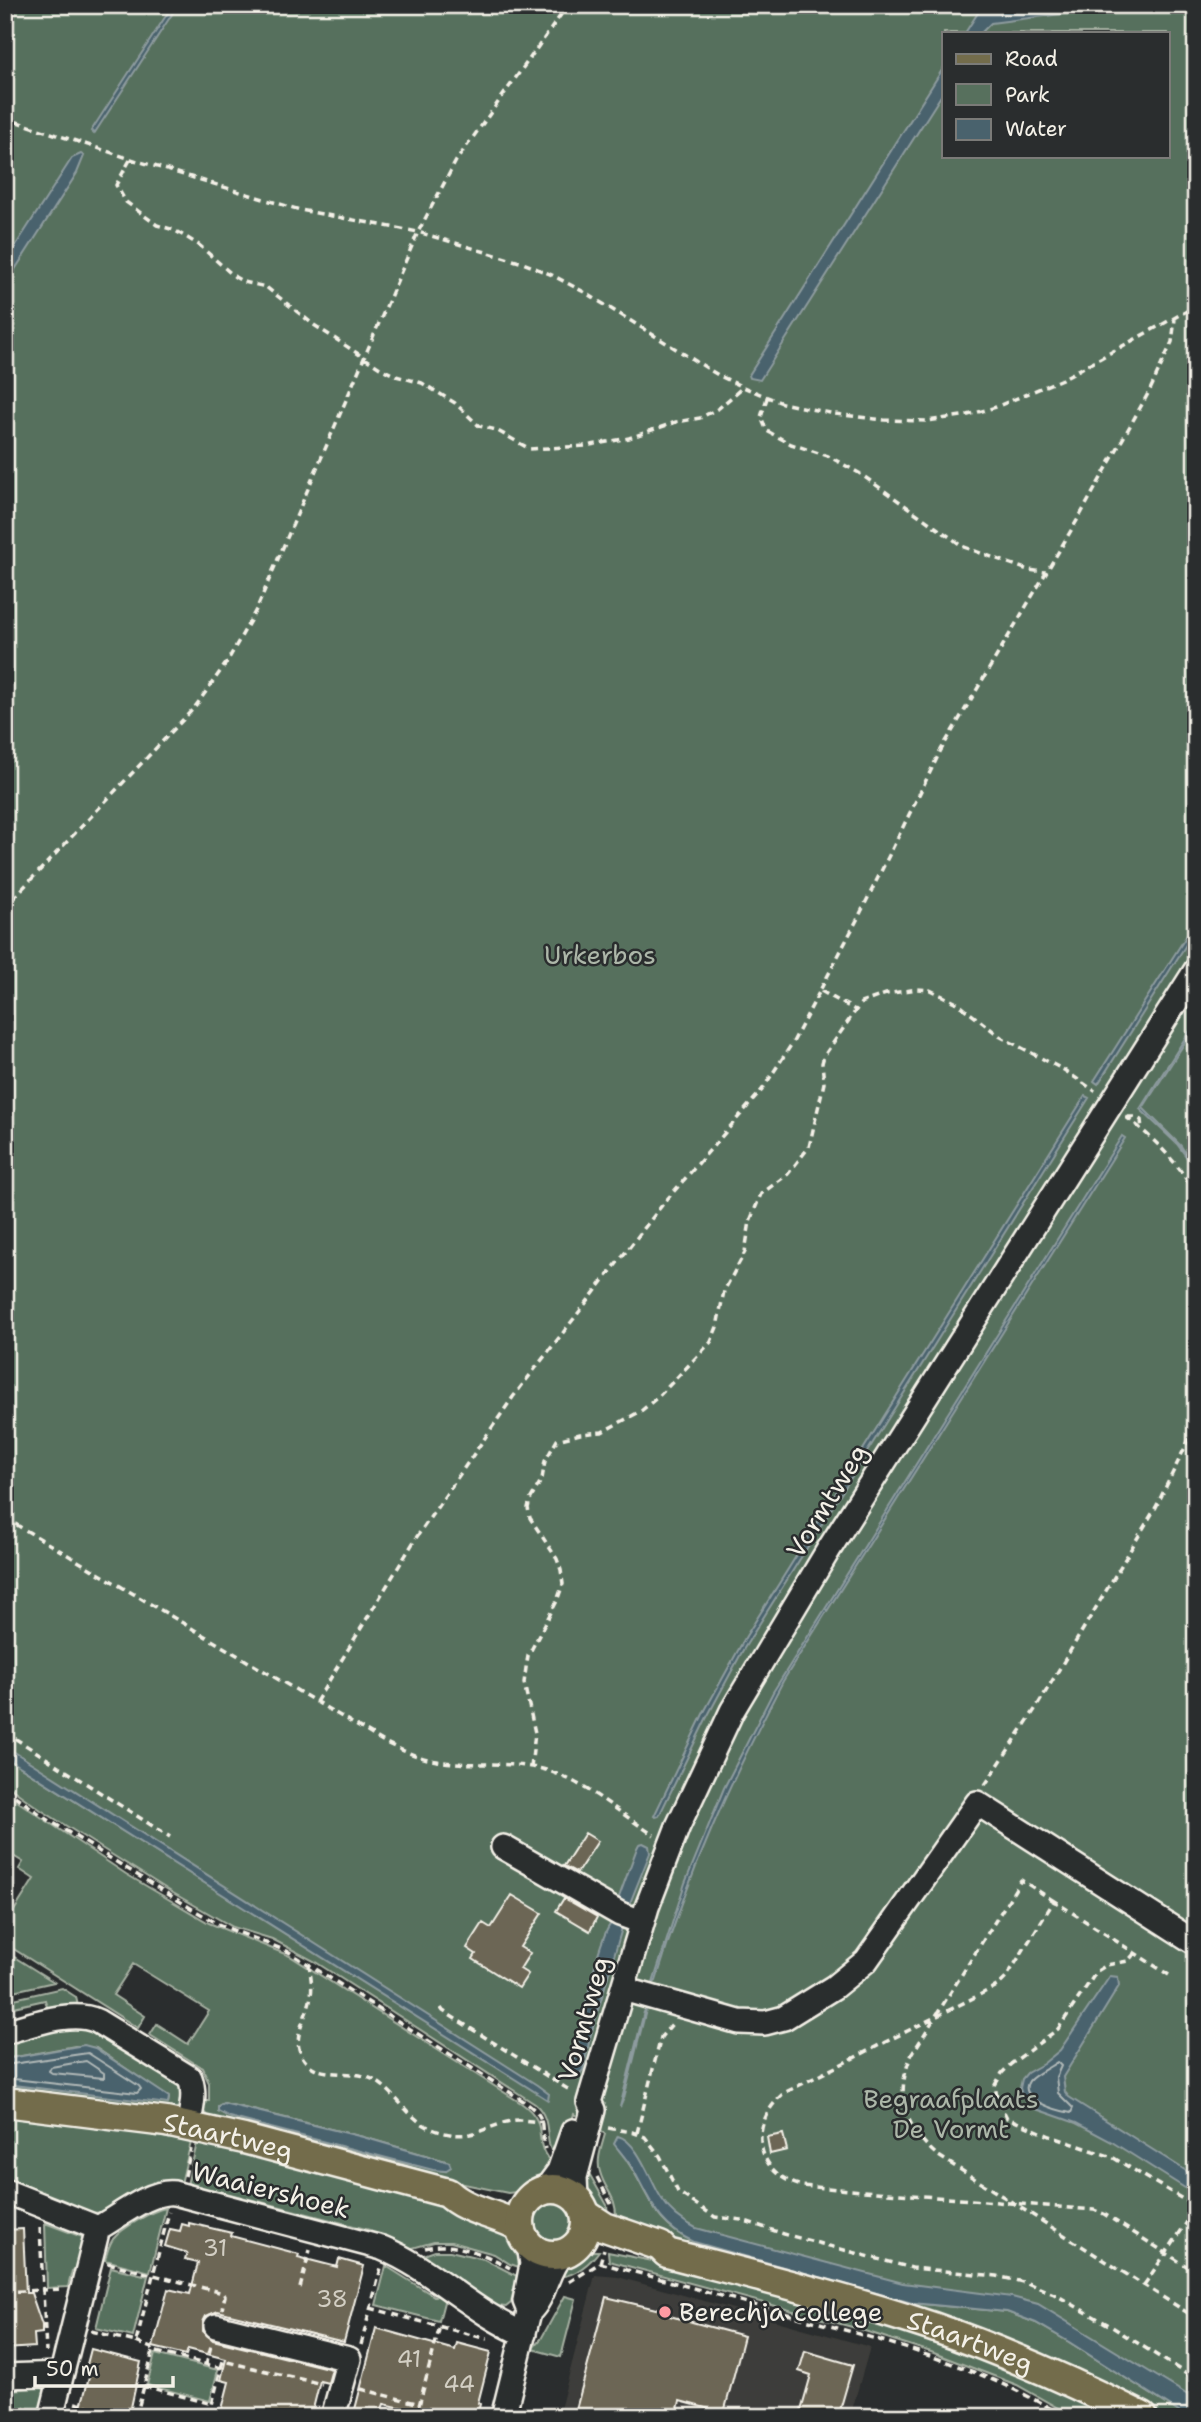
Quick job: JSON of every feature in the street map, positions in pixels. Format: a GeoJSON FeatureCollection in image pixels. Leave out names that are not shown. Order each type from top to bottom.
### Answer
{"type":"FeatureCollection","features":[{"type":"Feature","properties":{"kind":"main road","name":"Staartweg"},"geometry":{"type":"LineString","coordinates":[[5,2102],[128,2116],[190,2135],[447,2193],[456,2201],[504,2218],[525,2236]]}},
{"type":"Feature","properties":{"kind":"main road","name":"Staartweg"},"geometry":{"type":"LineString","coordinates":[[447,2193],[457,2189],[510,2200],[537,2194]]}},
{"type":"Feature","properties":{"kind":"main road"},"geometry":{"type":"LineString","coordinates":[[561,2190],[580,2206],[584,2231],[569,2249],[544,2253],[525,2236],[522,2211],[537,2194],[561,2190]]}},
{"type":"Feature","properties":{"kind":"main road","name":"Staartweg"},"geometry":{"type":"LineString","coordinates":[[580,2206],[605,2227],[660,2245],[667,2253]]}},
{"type":"Feature","properties":{"kind":"main road","name":"Staartweg"},"geometry":{"type":"LineString","coordinates":[[569,2249],[594,2243],[657,2256],[667,2253],[819,2293],[930,2326],[1042,2370],[1143,2417]]}},
{"type":"Feature","properties":{"kind":"street","name":"Vormtweg"},"geometry":{"type":"LineString","coordinates":[[580,2206],[575,2177],[593,2110],[589,2102],[642,1922],[697,1782],[732,1711],[784,1622],[1196,970]]}},
{"type":"Feature","properties":{"kind":"street"},"geometry":{"type":"LineString","coordinates":[[623,1989],[739,2022],[775,2022],[834,1987],[855,1971],[881,1943],[977,1803],[1191,1940]]}},
{"type":"Feature","properties":{"kind":"street"},"geometry":{"type":"LineString","coordinates":[[503,1847],[620,1914],[642,1922]]}},
{"type":"Feature","properties":{"kind":"street"},"geometry":{"type":"LineString","coordinates":[[5,2032],[69,2017],[85,2016],[97,2021],[190,2078],[193,2101],[190,2135]]}},
{"type":"Feature","properties":{"kind":"street","name":"Vormtweg"},"geometry":{"type":"LineString","coordinates":[[537,2194],[559,2171],[582,2106],[589,2102]]}},
{"type":"Feature","properties":{"kind":"street"},"geometry":{"type":"LineString","coordinates":[[5,2191],[98,2228],[82,2293],[54,2374],[58,2409]]}},
{"type":"Feature","properties":{"kind":"street","name":"Waaiershoek"},"geometry":{"type":"LineString","coordinates":[[98,2228],[152,2196],[169,2192],[386,2249],[413,2264],[489,2317],[530,2317]]}},
{"type":"Feature","properties":{"kind":"street"},"geometry":{"type":"LineString","coordinates":[[525,2236],[532,2264],[525,2301],[530,2317]]}},
{"type":"Feature","properties":{"kind":"street"},"geometry":{"type":"LineString","coordinates":[[503,2417],[530,2317],[556,2282],[553,2263],[569,2249]]}},
{"type":"Feature","properties":{"kind":"street"},"geometry":{"type":"LineString","coordinates":[[216,2326],[349,2359],[335,2385],[333,2417]]}},
{"type":"Feature","properties":{"kind":"street"},"geometry":{"type":"LineString","coordinates":[[5,2376],[54,2374]]}},
{"type":"Feature","properties":{"kind":"path"},"geometry":{"type":"LineString","coordinates":[[5,907],[161,745],[195,707],[227,662],[257,608],[418,232],[456,161],[568,5]]}},
{"type":"Feature","properties":{"kind":"path"},"geometry":{"type":"LineString","coordinates":[[5,118],[300,209],[418,232],[503,257],[552,275],[584,292],[718,375],[767,398],[804,409],[859,418],[942,420],[996,407],[1040,389],[1196,306]]}},
{"type":"Feature","properties":{"kind":"path"},"geometry":{"type":"LineString","coordinates":[[131,159],[116,186],[125,202],[157,225],[174,230],[199,245],[235,277],[276,293],[307,320],[396,376],[422,383],[455,403],[479,426],[496,430],[530,449],[585,446],[621,440],[676,422],[699,418],[719,408],[743,387]]}},
{"type":"Feature","properties":{"kind":"path"},"geometry":{"type":"LineString","coordinates":[[316,1702],[416,1538],[521,1387],[623,1254],[762,1090],[793,1042],[941,750],[1150,390],[1172,342],[1175,319]]}},
{"type":"Feature","properties":{"kind":"path"},"geometry":{"type":"LineString","coordinates":[[767,398],[761,417],[767,431],[791,444],[828,456],[859,473],[964,547],[1028,570],[1046,572]]}},
{"type":"Feature","properties":{"kind":"path"},"geometry":{"type":"LineString","coordinates":[[531,1768],[535,1733],[524,1683],[528,1656],[563,1584],[557,1559],[536,1529],[528,1508],[542,1479],[550,1449],[557,1440],[602,1432],[641,1411],[711,1342],[718,1327],[727,1282],[745,1252],[754,1209],[761,1194],[788,1174],[809,1147],[824,1083],[824,1056],[855,1010],[861,1003],[886,993],[930,990],[957,1003],[990,1030],[1019,1048],[1065,1070],[1086,1085]]}},
{"type":"Feature","properties":{"kind":"path"},"geometry":{"type":"LineString","coordinates":[[821,991],[855,1010]]}},
{"type":"Feature","properties":{"kind":"path"},"geometry":{"type":"LineString","coordinates":[[1126,1117],[1143,1131],[1181,1172],[1196,1197]]}},
{"type":"Feature","properties":{"kind":"path"},"geometry":{"type":"LineString","coordinates":[[977,1803],[981,1791],[1036,1708],[1156,1507],[1196,1425]]}},
{"type":"Feature","properties":{"kind":"path"},"geometry":{"type":"LineString","coordinates":[[5,1518],[386,1743],[419,1757],[549,1771],[576,1784],[671,1844]]}},
{"type":"Feature","properties":{"kind":"path"},"geometry":{"type":"LineString","coordinates":[[5,1732],[170,1837]]}},
{"type":"Feature","properties":{"kind":"path"},"geometry":{"type":"LineString","coordinates":[[5,1789],[47,1819],[220,1925],[282,1948],[309,1964],[536,2109],[543,2121],[545,2151],[551,2157]]}},
{"type":"Feature","properties":{"kind":"path"},"geometry":{"type":"LineString","coordinates":[[1169,1975],[1021,1880],[912,2054],[903,2079],[903,2092],[909,2122],[925,2145],[937,2155],[1196,2318]]}},
{"type":"Feature","properties":{"kind":"path"},"geometry":{"type":"LineString","coordinates":[[1054,1901],[1003,1981],[784,2093],[769,2108],[761,2128],[760,2139],[766,2160],[782,2178],[802,2186],[1100,2211],[1196,2272]]}},
{"type":"Feature","properties":{"kind":"path"},"geometry":{"type":"LineString","coordinates":[[1135,1953],[1128,1961],[1107,1965],[1097,1971],[1058,2029],[1002,2073],[995,2085],[997,2098],[1007,2118],[1112,2157],[1196,2208],[1144,2286]]}},
{"type":"Feature","properties":{"kind":"path"},"geometry":{"type":"LineString","coordinates":[[309,1964],[312,1993],[298,2043],[304,2057],[314,2068],[328,2073],[364,2076],[373,2080],[416,2119],[441,2132],[469,2134],[513,2120],[543,2121]]}},
{"type":"Feature","properties":{"kind":"path"},"geometry":{"type":"LineString","coordinates":[[441,2008],[589,2102]]}},
{"type":"Feature","properties":{"kind":"path"},"geometry":{"type":"LineString","coordinates":[[637,2133],[661,2037],[688,2009]]}},
{"type":"Feature","properties":{"kind":"path"},"geometry":{"type":"LineString","coordinates":[[602,2127],[637,2133],[651,2143],[678,2192],[715,2217],[742,2220],[912,2268],[997,2276],[1027,2283],[1054,2294],[1110,2325],[1196,2380]]}},
{"type":"Feature","properties":{"kind":"path"},"geometry":{"type":"LineString","coordinates":[[185,2176],[190,2135]]}},
{"type":"Feature","properties":{"kind":"path"},"geometry":{"type":"LineString","coordinates":[[39,2205],[43,2290],[54,2374]]}},
{"type":"Feature","properties":{"kind":"path"},"geometry":{"type":"LineString","coordinates":[[135,2342],[171,2205]]}},
{"type":"Feature","properties":{"kind":"path"},"geometry":{"type":"LineString","coordinates":[[300,2288],[312,2241]]}},
{"type":"Feature","properties":{"kind":"path"},"geometry":{"type":"LineString","coordinates":[[422,2249],[454,2247],[490,2257],[515,2271]]}},
{"type":"Feature","properties":{"kind":"path"},"geometry":{"type":"LineString","coordinates":[[358,2350],[386,2249]]}},
{"type":"Feature","properties":{"kind":"path"},"geometry":{"type":"LineString","coordinates":[[556,2282],[600,2263],[604,2251]]}},
{"type":"Feature","properties":{"kind":"path"},"geometry":{"type":"LineString","coordinates":[[91,2259],[223,2293],[225,2296],[216,2326]]}},
{"type":"Feature","properties":{"kind":"path","name":"Staartweg"},"geometry":{"type":"LineString","coordinates":[[600,2263],[939,2359],[1016,2390],[1065,2417]]}},
{"type":"Feature","properties":{"kind":"path"},"geometry":{"type":"LineString","coordinates":[[5,2292],[68,2289],[82,2293]]}},
{"type":"Feature","properties":{"kind":"path"},"geometry":{"type":"LineString","coordinates":[[370,2308],[492,2341]]}},
{"type":"Feature","properties":{"kind":"path"},"geometry":{"type":"LineString","coordinates":[[429,2417],[417,2415],[440,2326]]}},
{"type":"Feature","properties":{"kind":"path"},"geometry":{"type":"LineString","coordinates":[[84,2329],[135,2342],[153,2351],[221,2368]]}},
{"type":"Feature","properties":{"kind":"path"},"geometry":{"type":"LineString","coordinates":[[136,2417],[153,2351]]}},
{"type":"Feature","properties":{"kind":"path"},"geometry":{"type":"LineString","coordinates":[[209,2417],[223,2361],[420,2404]]}},
{"type":"Feature","properties":{"kind":"path"},"geometry":{"type":"LineString","coordinates":[[144,2386],[212,2404]]}},
{"type":"Feature","properties":{"kind":"path"},"geometry":{"type":"LineString","coordinates":[[58,2409],[128,2417]]}},
{"type":"Feature","properties":{"kind":"shaded area","name":"Berechja college"},"geometry":{"type":"Polygon","coordinates":[[[595,2275],[618,2277],[870,2347],[850,2417],[558,2417],[595,2275]]]}},
{"type":"Feature","properties":{"kind":"green space","name":"Urkerbos"},"geometry":{"type":"Polygon","coordinates":[[[5,5],[1196,5],[1196,2411],[1023,2304],[945,2299],[696,2234],[670,2218],[627,2161],[660,2217],[694,2242],[912,2303],[1007,2312],[1036,2323],[1069,2342],[1187,2417],[1158,2417],[1100,2389],[707,2256],[616,2219],[615,2205],[599,2167],[605,2134],[574,2114],[558,2157],[550,2147],[545,2118],[535,2104],[314,1961],[272,1939],[233,1927],[173,1893],[41,1810],[5,1784],[5,1757],[548,2099],[5,1754],[5,5]]]}},
{"type":"Feature","properties":{"kind":"green space"},"geometry":{"type":"Polygon","coordinates":[[[5,1793],[126,1874],[209,1923],[290,1956],[521,2103],[536,2119],[543,2149],[555,2166],[534,2185],[508,2193],[410,2173],[212,2123],[205,2113],[201,2113],[202,2101],[209,2101],[209,2083],[202,2068],[150,2035],[157,2024],[188,2044],[209,2011],[133,1964],[113,1995],[145,2016],[138,2028],[9,1946],[5,1951],[5,1925],[34,1879],[19,1869],[23,1862],[5,1851],[5,1793]],[[224,2103],[218,2106],[218,2111],[229,2117],[403,2163],[445,2171],[449,2162],[363,2137],[224,2103]]]}},
{"type":"Feature","properties":{"kind":"green space"},"geometry":{"type":"Polygon","coordinates":[[[11,1955],[54,1982],[5,1993],[5,1963],[11,1955]]]}},
{"type":"Feature","properties":{"kind":"green space"},"geometry":{"type":"Polygon","coordinates":[[[62,1988],[76,1997],[78,2006],[49,2013],[45,2000],[5,2009],[5,2001],[62,1988]]]}},
{"type":"Feature","properties":{"kind":"green space"},"geometry":{"type":"Polygon","coordinates":[[[80,2024],[179,2081],[183,2097],[179,2109],[170,2114],[5,2094],[5,2084],[168,2103],[169,2098],[96,2048],[75,2046],[5,2059],[5,2040],[80,2024]]]}},
{"type":"Feature","properties":{"kind":"green space"},"geometry":{"type":"Polygon","coordinates":[[[5,2110],[191,2142],[180,2188],[108,2212],[89,2213],[5,2183],[5,2110]]]}},
{"type":"Feature","properties":{"kind":"green space"},"geometry":{"type":"Polygon","coordinates":[[[197,2143],[235,2152],[241,2148],[439,2202],[513,2236],[521,2249],[525,2269],[494,2254],[451,2242],[434,2242],[409,2249],[373,2237],[370,2230],[211,2189],[205,2194],[186,2189],[197,2143]]]}},
{"type":"Feature","properties":{"kind":"green space"},"geometry":{"type":"Polygon","coordinates":[[[582,2173],[590,2175],[607,2205],[608,2217],[595,2209],[588,2200],[582,2173]]]}},
{"type":"Feature","properties":{"kind":"green space"},"geometry":{"type":"Polygon","coordinates":[[[553,2204],[566,2209],[571,2222],[566,2235],[553,2240],[540,2235],[535,2222],[540,2209],[553,2204]]]}},
{"type":"Feature","properties":{"kind":"green space"},"geometry":{"type":"Polygon","coordinates":[[[166,2208],[150,2272],[105,2260],[110,2244],[117,2235],[146,2216],[166,2208]]]}},
{"type":"Feature","properties":{"kind":"green space"},"geometry":{"type":"Polygon","coordinates":[[[45,2223],[85,2238],[80,2267],[72,2271],[68,2287],[47,2288],[45,2223]]]}},
{"type":"Feature","properties":{"kind":"green space"},"geometry":{"type":"Polygon","coordinates":[[[435,2251],[450,2251],[484,2259],[517,2276],[511,2303],[506,2307],[497,2306],[494,2310],[418,2257],[435,2251]]]}},
{"type":"Feature","properties":{"kind":"green space"},"geometry":{"type":"Polygon","coordinates":[[[599,2251],[576,2272],[559,2276],[569,2260],[586,2252],[599,2251]]]}},
{"type":"Feature","properties":{"kind":"green space"},"geometry":{"type":"Polygon","coordinates":[[[608,2252],[712,2273],[913,2329],[1125,2417],[1074,2417],[1017,2385],[931,2352],[852,2327],[609,2261],[608,2252]]]}},
{"type":"Feature","properties":{"kind":"green space"},"geometry":{"type":"Polygon","coordinates":[[[386,2266],[434,2296],[443,2295],[439,2321],[376,2305],[386,2266]]]}},
{"type":"Feature","properties":{"kind":"green space"},"geometry":{"type":"Polygon","coordinates":[[[111,2267],[148,2276],[133,2337],[96,2328],[111,2267]]]}},
{"type":"Feature","properties":{"kind":"green space"},"geometry":{"type":"Polygon","coordinates":[[[565,2296],[576,2299],[561,2357],[532,2349],[541,2339],[565,2296]]]}},
{"type":"Feature","properties":{"kind":"green space"},"geometry":{"type":"Polygon","coordinates":[[[155,2354],[218,2370],[210,2401],[147,2385],[155,2354]]]}},
{"type":"Feature","properties":{"kind":"green space"},"geometry":{"type":"Polygon","coordinates":[[[43,2388],[47,2395],[42,2414],[37,2417],[5,2417],[5,2390],[43,2388]]]}},
{"type":"Feature","properties":{"kind":"water"},"geometry":{"type":"Polygon","coordinates":[[[173,5],[178,5],[94,134],[91,131],[173,5]]]}},
{"type":"Feature","properties":{"kind":"water"},"geometry":{"type":"Polygon","coordinates":[[[983,5],[996,5],[993,11],[996,12],[1042,5],[1132,5],[991,23],[982,32],[966,32],[983,5]]]}},
{"type":"Feature","properties":{"kind":"water"},"geometry":{"type":"Polygon","coordinates":[[[942,70],[942,94],[760,380],[750,378],[749,375],[942,70]]]}},
{"type":"Feature","properties":{"kind":"water"},"geometry":{"type":"Polygon","coordinates":[[[81,154],[84,156],[77,173],[5,285],[5,262],[72,158],[81,154]]]}},
{"type":"Feature","properties":{"kind":"water"},"geometry":{"type":"Polygon","coordinates":[[[1196,921],[1196,929],[1098,1084],[1094,1081],[1196,921]]]}},
{"type":"Feature","properties":{"kind":"water"},"geometry":{"type":"Polygon","coordinates":[[[1196,1021],[1143,1108],[1181,1146],[1196,1170],[1177,1144],[1140,1109],[1196,1021]]]}},
{"type":"Feature","properties":{"kind":"water"},"geometry":{"type":"Polygon","coordinates":[[[1085,1096],[1089,1098],[743,1650],[659,1816],[654,1816],[704,1712],[746,1636],[1085,1096]]]}},
{"type":"Feature","properties":{"kind":"water"},"geometry":{"type":"Polygon","coordinates":[[[1122,1136],[1125,1138],[783,1681],[712,1828],[653,1983],[685,1883],[724,1788],[773,1692],[1122,1136]]]}},
{"type":"Feature","properties":{"kind":"water"},"geometry":{"type":"Polygon","coordinates":[[[5,1746],[537,2085],[549,2094],[548,2100],[5,1757],[5,1746]]]}},
{"type":"Feature","properties":{"kind":"water"},"geometry":{"type":"Polygon","coordinates":[[[643,1843],[649,1846],[650,1853],[630,1903],[624,1904],[619,1897],[637,1848],[643,1843]]]}},
{"type":"Feature","properties":{"kind":"water"},"geometry":{"type":"Polygon","coordinates":[[[613,1921],[620,1923],[622,1928],[583,2070],[577,2077],[572,2074],[588,1993],[600,1948],[613,1921]]]}},
{"type":"Feature","properties":{"kind":"water"},"geometry":{"type":"Polygon","coordinates":[[[1110,1976],[1118,1977],[1119,1986],[1063,2077],[1065,2092],[1196,2177],[1196,2195],[1112,2142],[1076,2123],[1036,2109],[1022,2096],[1022,2079],[1060,2050],[1110,1976]]]}},
{"type":"Feature","properties":{"kind":"water"},"geometry":{"type":"Polygon","coordinates":[[[646,2010],[624,2098],[620,2107],[644,2012],[646,2010]]]}},
{"type":"Feature","properties":{"kind":"water"},"geometry":{"type":"Polygon","coordinates":[[[84,2045],[95,2048],[169,2097],[168,2104],[5,2084],[5,2059],[84,2045]]]}},
{"type":"Feature","properties":{"kind":"water"},"geometry":{"type":"Polygon","coordinates":[[[223,2103],[363,2137],[449,2162],[451,2167],[445,2171],[433,2170],[229,2117],[218,2111],[218,2106],[223,2103]]]}},
{"type":"Feature","properties":{"kind":"water"},"geometry":{"type":"Polygon","coordinates":[[[618,2136],[625,2139],[638,2154],[669,2208],[696,2228],[903,2283],[1012,2297],[1038,2304],[1196,2400],[1196,2417],[1187,2417],[1036,2323],[1007,2312],[912,2303],[694,2242],[672,2228],[657,2212],[632,2168],[614,2144],[618,2136]]]}},
{"type":"Feature","properties":{"kind":"building"},"geometry":{"type":"Polygon","coordinates":[[[585,1833],[598,1841],[577,1873],[564,1866],[585,1833]]]}},
{"type":"Feature","properties":{"kind":"building"},"geometry":{"type":"Polygon","coordinates":[[[512,1895],[542,1913],[520,1947],[530,1953],[520,1969],[528,1974],[519,1988],[473,1959],[476,1954],[467,1948],[483,1923],[491,1928],[512,1895]]]}},
{"type":"Feature","properties":{"kind":"building"},"geometry":{"type":"Polygon","coordinates":[[[564,1898],[597,1917],[590,1931],[556,1911],[564,1898]]]}},
{"type":"Feature","properties":{"kind":"building"},"geometry":{"type":"Polygon","coordinates":[[[783,2134],[787,2150],[770,2154],[767,2137],[783,2134]]]}},
{"type":"Feature","properties":{"kind":"building"},"geometry":{"type":"Polygon","coordinates":[[[189,2223],[232,2233],[231,2236],[337,2267],[339,2259],[364,2266],[344,2342],[218,2311],[206,2316],[203,2322],[203,2331],[213,2340],[332,2369],[328,2383],[320,2381],[311,2417],[220,2417],[229,2382],[221,2380],[226,2359],[188,2349],[186,2355],[153,2347],[168,2289],[190,2294],[198,2263],[185,2260],[187,2253],[165,2246],[170,2229],[180,2231],[182,2224],[189,2226],[189,2223]]]}},
{"type":"Feature","properties":{"kind":"building"},"geometry":{"type":"Polygon","coordinates":[[[23,2229],[26,2293],[31,2293],[42,2325],[42,2333],[34,2334],[35,2347],[5,2349],[5,2230],[23,2229]]]}},
{"type":"Feature","properties":{"kind":"building"},"geometry":{"type":"Polygon","coordinates":[[[606,2297],[656,2309],[668,2306],[666,2315],[744,2336],[724,2413],[680,2401],[676,2417],[574,2417],[606,2297]]]}},
{"type":"Feature","properties":{"kind":"building"},"geometry":{"type":"Polygon","coordinates":[[[376,2328],[455,2350],[457,2343],[491,2352],[477,2417],[450,2417],[384,2404],[379,2417],[353,2417],[376,2328]]]}},
{"type":"Feature","properties":{"kind":"building"},"geometry":{"type":"Polygon","coordinates":[[[91,2349],[141,2362],[130,2412],[125,2411],[124,2414],[107,2409],[105,2417],[78,2417],[90,2374],[85,2372],[91,2349]]]}},
{"type":"Feature","properties":{"kind":"building"},"geometry":{"type":"Polygon","coordinates":[[[805,2351],[853,2365],[838,2417],[799,2417],[811,2375],[799,2371],[805,2351]]]}},
{"type":"Feature","properties":{"kind":"place","name":"Berechja college"},"geometry":{"type":"Point","coordinates":[665,2312]}},
{"type":"Feature","properties":{"kind":"park label","name":"Begraafplaats De Vormt"},"geometry":{"type":"Point","coordinates":[951,2114]}}]}
